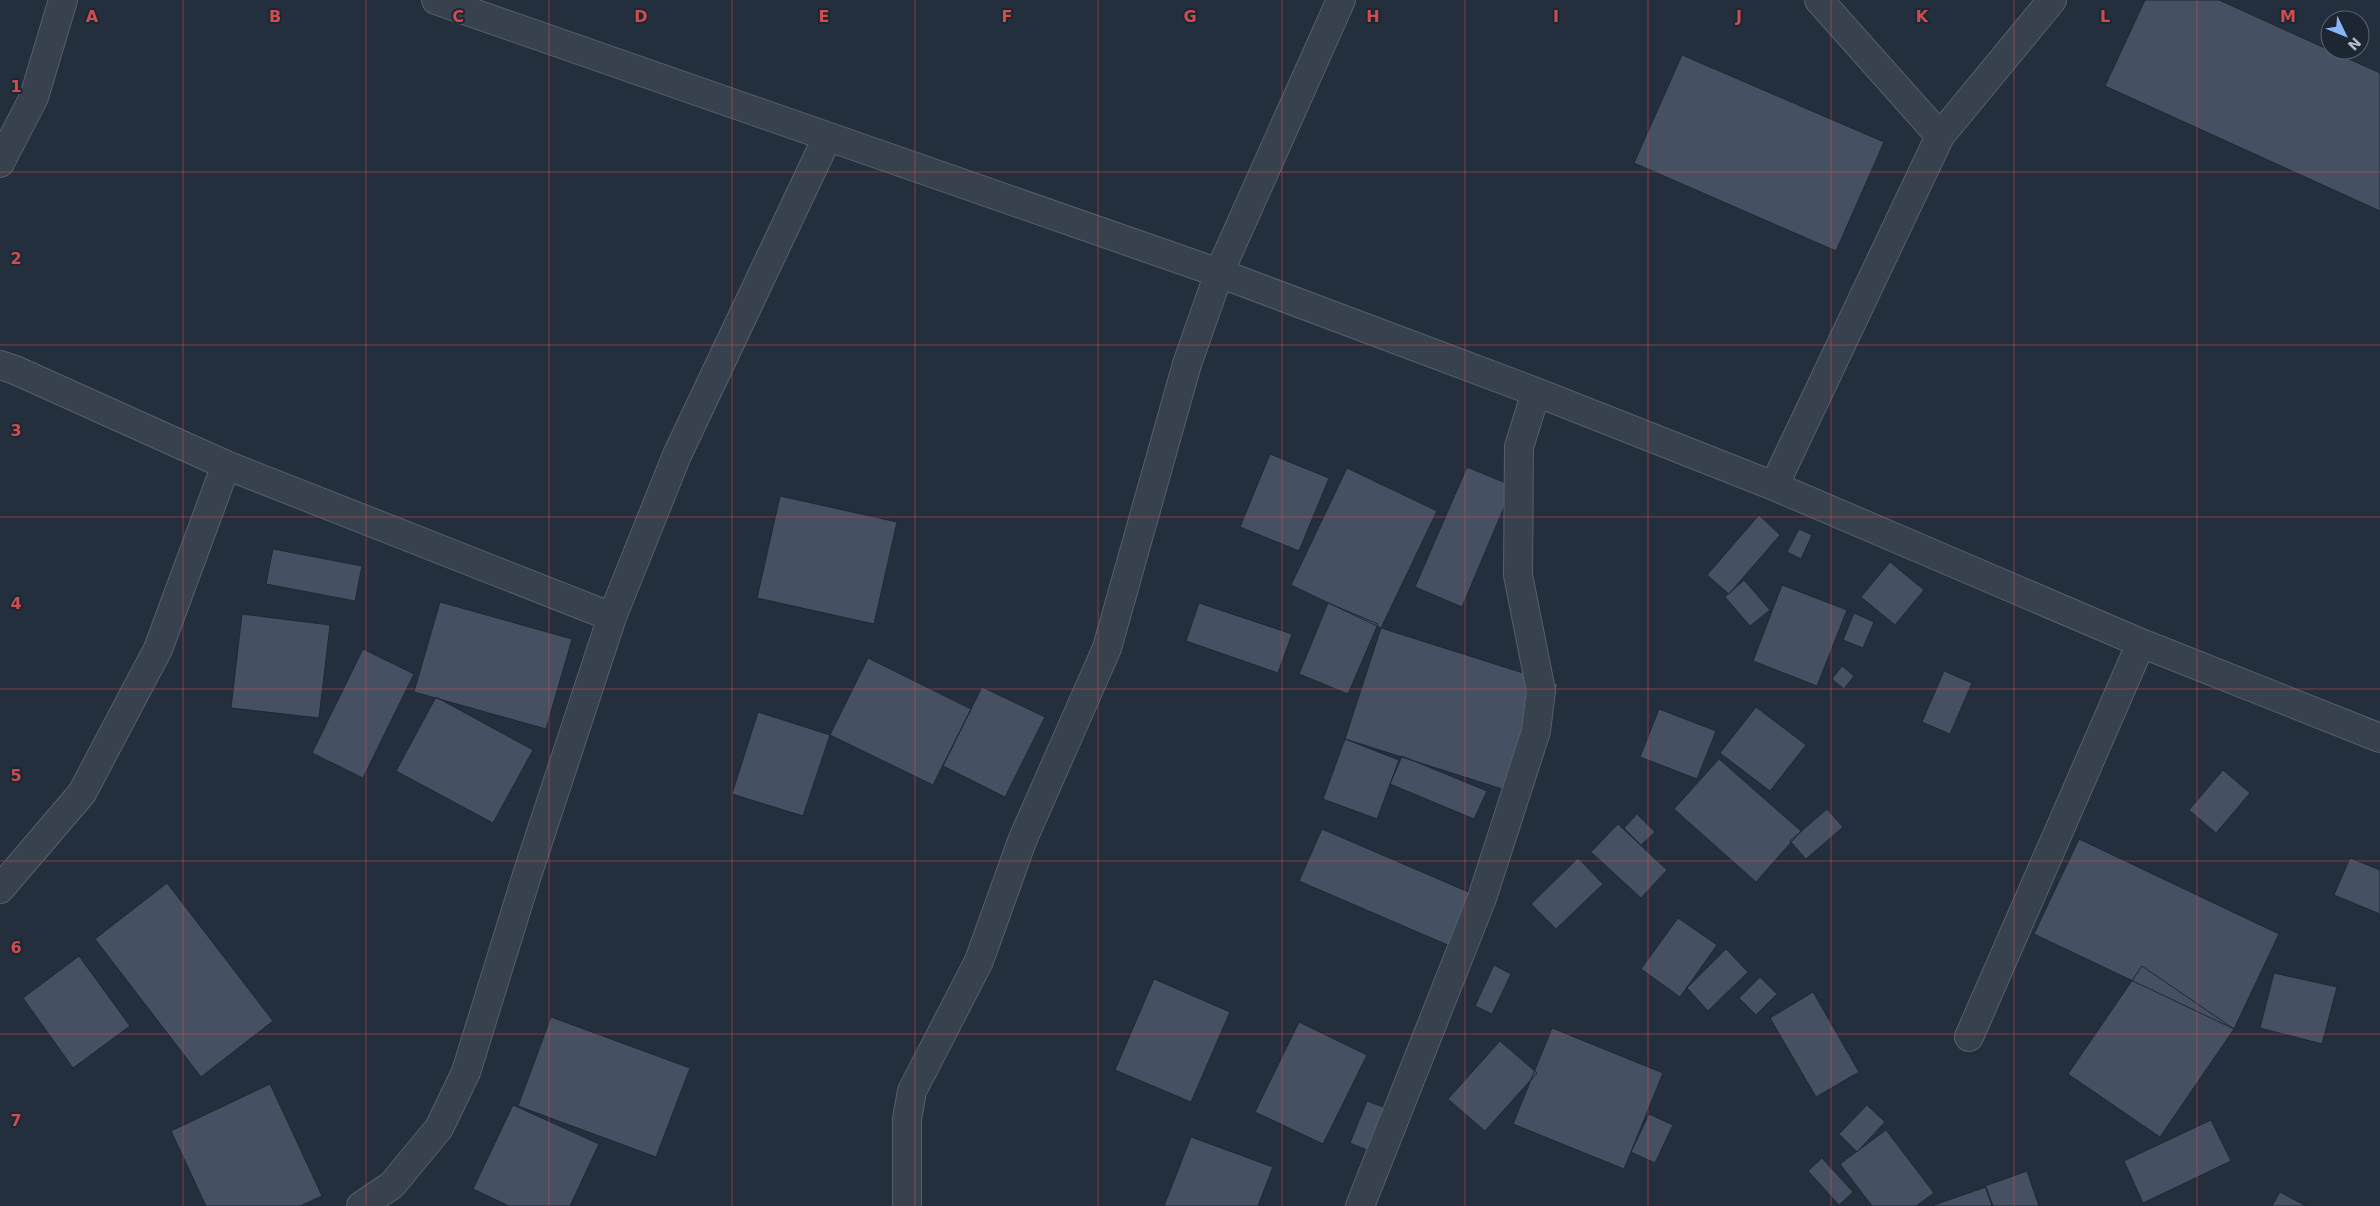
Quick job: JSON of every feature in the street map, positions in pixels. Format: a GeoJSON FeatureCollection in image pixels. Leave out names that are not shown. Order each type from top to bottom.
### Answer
{"type":"FeatureCollection","features":[{"type":"Feature","properties":{"kind":"street"},"geometry":{"type":"LineString","coordinates":[[0,162],[34,97],[63,0]]}},
{"type":"Feature","properties":{"kind":"street"},"geometry":{"type":"LineString","coordinates":[[436,0],[827,138],[1219,273],[1536,392],[1774,486],[2141,643],[2380,738]]}},
{"type":"Feature","properties":{"kind":"street"},"geometry":{"type":"LineString","coordinates":[[906,1206],[907,1119],[912,1091],[979,961],[1022,841],[1107,648],[1187,364],[1219,273],[1341,0]]}},
{"type":"Feature","properties":{"kind":"street"},"geometry":{"type":"LineString","coordinates":[[1819,0],[1940,136]]}},
{"type":"Feature","properties":{"kind":"street"},"geometry":{"type":"LineString","coordinates":[[1774,486],[1940,136],[2052,0]]}},
{"type":"Feature","properties":{"kind":"street"},"geometry":{"type":"LineString","coordinates":[[361,1206],[392,1185],[439,1128],[466,1072],[527,875],[612,617],[677,455],[827,138]]}},
{"type":"Feature","properties":{"kind":"street"},"geometry":{"type":"LineString","coordinates":[[0,365],[226,465],[612,617]]}},
{"type":"Feature","properties":{"kind":"street"},"geometry":{"type":"LineString","coordinates":[[1360,1206],[1482,898],[1536,731],[1541,691],[1518,574],[1519,447],[1536,392]]}},
{"type":"Feature","properties":{"kind":"street"},"geometry":{"type":"LineString","coordinates":[[0,889],[82,794],[158,649],[226,465]]}},
{"type":"Feature","properties":{"kind":"street"},"geometry":{"type":"LineString","coordinates":[[1969,1036],[2141,643]]}},
{"type":"Feature","properties":{"kind":"building"},"geometry":{"type":"Polygon","coordinates":[[[2145,0],[2219,0],[2320,46],[2320,60],[2351,60],[2380,73],[2380,211],[2105,86],[2145,0]]]}},
{"type":"Feature","properties":{"kind":"building"},"geometry":{"type":"Polygon","coordinates":[[[1682,55],[1884,142],[1836,251],[1634,163],[1682,55]]]}},
{"type":"Feature","properties":{"kind":"building"},"geometry":{"type":"Polygon","coordinates":[[[1270,454],[1329,478],[1299,551],[1240,527],[1270,454]]]}},
{"type":"Feature","properties":{"kind":"building"},"geometry":{"type":"Polygon","coordinates":[[[1467,467],[1513,486],[1462,607],[1415,587],[1467,467]]]}},
{"type":"Feature","properties":{"kind":"building"},"geometry":{"type":"Polygon","coordinates":[[[1347,468],[1437,511],[1381,628],[1291,585],[1347,468]]]}},
{"type":"Feature","properties":{"kind":"building"},"geometry":{"type":"Polygon","coordinates":[[[780,496],[897,522],[874,624],[757,598],[780,496]]]}},
{"type":"Feature","properties":{"kind":"building"},"geometry":{"type":"Polygon","coordinates":[[[1759,515],[1780,535],[1729,594],[1707,575],[1759,515]]]}},
{"type":"Feature","properties":{"kind":"building"},"geometry":{"type":"Polygon","coordinates":[[[1799,529],[1812,535],[1801,559],[1787,552],[1799,529]]]}},
{"type":"Feature","properties":{"kind":"building"},"geometry":{"type":"Polygon","coordinates":[[[273,549],[362,566],[355,601],[266,584],[273,549]]]}},
{"type":"Feature","properties":{"kind":"building"},"geometry":{"type":"Polygon","coordinates":[[[1890,562],[1924,590],[1895,625],[1861,597],[1890,562]]]}},
{"type":"Feature","properties":{"kind":"building"},"geometry":{"type":"Polygon","coordinates":[[[1744,580],[1770,610],[1750,626],[1725,597],[1744,580]]]}},
{"type":"Feature","properties":{"kind":"building"},"geometry":{"type":"Polygon","coordinates":[[[1782,585],[1847,610],[1817,686],[1753,661],[1782,585]]]}},
{"type":"Feature","properties":{"kind":"building"},"geometry":{"type":"Polygon","coordinates":[[[440,602],[572,639],[546,729],[414,692],[440,602]]]}},
{"type":"Feature","properties":{"kind":"building"},"geometry":{"type":"Polygon","coordinates":[[[1199,603],[1292,634],[1278,673],[1186,641],[1199,603]]]}},
{"type":"Feature","properties":{"kind":"building"},"geometry":{"type":"Polygon","coordinates":[[[1328,603],[1378,624],[1348,694],[1299,674],[1328,603]]]}},
{"type":"Feature","properties":{"kind":"building"},"geometry":{"type":"Polygon","coordinates":[[[1854,613],[1874,622],[1863,648],[1843,640],[1854,613]]]}},
{"type":"Feature","properties":{"kind":"building"},"geometry":{"type":"Polygon","coordinates":[[[242,614],[330,625],[319,718],[231,708],[242,614]]]}},
{"type":"Feature","properties":{"kind":"building"},"geometry":{"type":"Polygon","coordinates":[[[1381,628],[1558,684],[1521,795],[1345,739],[1381,628]]]}},
{"type":"Feature","properties":{"kind":"building"},"geometry":{"type":"Polygon","coordinates":[[[363,649],[414,674],[363,778],[312,753],[363,649]]]}},
{"type":"Feature","properties":{"kind":"building"},"geometry":{"type":"Polygon","coordinates":[[[868,658],[971,709],[933,785],[830,735],[868,658]]]}},
{"type":"Feature","properties":{"kind":"building"},"geometry":{"type":"Polygon","coordinates":[[[1842,666],[1854,676],[1844,689],[1832,679],[1842,666]]]}},
{"type":"Feature","properties":{"kind":"building"},"geometry":{"type":"Polygon","coordinates":[[[1944,671],[1972,683],[1950,734],[1922,722],[1944,671]]]}},
{"type":"Feature","properties":{"kind":"building"},"geometry":{"type":"Polygon","coordinates":[[[982,687],[1045,717],[1005,797],[943,766],[982,687]]]}},
{"type":"Feature","properties":{"kind":"building"},"geometry":{"type":"Polygon","coordinates":[[[436,697],[533,750],[493,823],[396,771],[436,697]]]}},
{"type":"Feature","properties":{"kind":"building"},"geometry":{"type":"Polygon","coordinates":[[[1756,707],[1806,745],[1770,791],[1720,753],[1756,707]]]}},
{"type":"Feature","properties":{"kind":"building"},"geometry":{"type":"Polygon","coordinates":[[[1659,709],[1716,731],[1697,779],[1640,757],[1659,709]]]}},
{"type":"Feature","properties":{"kind":"building"},"geometry":{"type":"Polygon","coordinates":[[[758,712],[830,735],[803,816],[732,794],[758,712]]]}},
{"type":"Feature","properties":{"kind":"building"},"geometry":{"type":"Polygon","coordinates":[[[1345,739],[1399,760],[1377,819],[1323,799],[1345,739]]]}},
{"type":"Feature","properties":{"kind":"building"},"geometry":{"type":"Polygon","coordinates":[[[1402,756],[1487,791],[1474,819],[1390,784],[1402,756]]]}},
{"type":"Feature","properties":{"kind":"building"},"geometry":{"type":"Polygon","coordinates":[[[1719,759],[1801,831],[1756,882],[1674,809],[1719,759]]]}},
{"type":"Feature","properties":{"kind":"building"},"geometry":{"type":"Polygon","coordinates":[[[2223,770],[2250,793],[2216,833],[2189,810],[2223,770]]]}},
{"type":"Feature","properties":{"kind":"building"},"geometry":{"type":"Polygon","coordinates":[[[1827,809],[1843,827],[1806,859],[1790,841],[1827,809]]]}},
{"type":"Feature","properties":{"kind":"building"},"geometry":{"type":"Polygon","coordinates":[[[1637,814],[1655,832],[1641,845],[1624,828],[1637,814]]]}},
{"type":"Feature","properties":{"kind":"building"},"geometry":{"type":"Polygon","coordinates":[[[1618,824],[1667,870],[1641,898],[1591,852],[1618,824]]]}},
{"type":"Feature","properties":{"kind":"building"},"geometry":{"type":"Polygon","coordinates":[[[1322,829],[1473,894],[1450,946],[1299,881],[1322,829]]]}},
{"type":"Feature","properties":{"kind":"building"},"geometry":{"type":"Polygon","coordinates":[[[2079,839],[2279,934],[2234,1029],[2034,934],[2079,839]]]}},
{"type":"Feature","properties":{"kind":"building"},"geometry":{"type":"Polygon","coordinates":[[[1578,858],[1603,884],[1556,929],[1531,904],[1578,858]]]}},
{"type":"Feature","properties":{"kind":"building"},"geometry":{"type":"Polygon","coordinates":[[[2350,858],[2380,870],[2380,914],[2334,895],[2350,858]]]}},
{"type":"Feature","properties":{"kind":"building"},"geometry":{"type":"Polygon","coordinates":[[[167,883],[273,1021],[201,1077],[95,939],[167,883]]]}},
{"type":"Feature","properties":{"kind":"building"},"geometry":{"type":"Polygon","coordinates":[[[1678,918],[1717,945],[1680,997],[1641,969],[1678,918]]]}},
{"type":"Feature","properties":{"kind":"building"},"geometry":{"type":"Polygon","coordinates":[[[1726,949],[1748,972],[1708,1011],[1687,988],[1726,949]]]}},
{"type":"Feature","properties":{"kind":"building"},"geometry":{"type":"Polygon","coordinates":[[[79,956],[130,1026],[73,1068],[23,998],[79,956]]]}},
{"type":"Feature","properties":{"kind":"building"},"geometry":{"type":"Polygon","coordinates":[[[1494,965],[1511,974],[1492,1014],[1475,1006],[1494,965]]]}},
{"type":"Feature","properties":{"kind":"building"},"geometry":{"type":"Polygon","coordinates":[[[2142,966],[2234,1029],[2160,1137],[2068,1074],[2142,966]]]}},
{"type":"Feature","properties":{"kind":"building"},"geometry":{"type":"Polygon","coordinates":[[[2274,973],[2337,987],[2322,1044],[2260,1028],[2274,973]]]}},
{"type":"Feature","properties":{"kind":"building"},"geometry":{"type":"Polygon","coordinates":[[[1760,977],[1777,994],[1756,1015],[1739,998],[1760,977]]]}},
{"type":"Feature","properties":{"kind":"building"},"geometry":{"type":"Polygon","coordinates":[[[1154,979],[1230,1012],[1191,1102],[1115,1070],[1154,979]]]}},
{"type":"Feature","properties":{"kind":"building"},"geometry":{"type":"Polygon","coordinates":[[[1813,992],[1859,1072],[1816,1097],[1770,1018],[1813,992]]]}},
{"type":"Feature","properties":{"kind":"building"},"geometry":{"type":"Polygon","coordinates":[[[551,1017],[690,1068],[656,1157],[518,1106],[551,1017]]]}},
{"type":"Feature","properties":{"kind":"building"},"geometry":{"type":"Polygon","coordinates":[[[1299,1022],[1367,1055],[1323,1144],[1255,1112],[1299,1022]]]}},
{"type":"Feature","properties":{"kind":"building"},"geometry":{"type":"Polygon","coordinates":[[[1552,1028],[1663,1073],[1624,1169],[1513,1124],[1552,1028]]]}},
{"type":"Feature","properties":{"kind":"building"},"geometry":{"type":"Polygon","coordinates":[[[1500,1041],[1537,1073],[1485,1131],[1448,1099],[1500,1041]]]}},
{"type":"Feature","properties":{"kind":"building"},"geometry":{"type":"Polygon","coordinates":[[[270,1084],[322,1196],[300,1206],[206,1206],[171,1131],[270,1084]]]}},
{"type":"Feature","properties":{"kind":"building"},"geometry":{"type":"Polygon","coordinates":[[[1367,1101],[1389,1109],[1372,1152],[1350,1143],[1367,1101]]]}},
{"type":"Feature","properties":{"kind":"building"},"geometry":{"type":"Polygon","coordinates":[[[513,1105],[599,1144],[570,1206],[509,1206],[473,1189],[513,1105]]]}},
{"type":"Feature","properties":{"kind":"building"},"geometry":{"type":"Polygon","coordinates":[[[1867,1105],[1885,1122],[1857,1152],[1839,1134],[1867,1105]]]}},
{"type":"Feature","properties":{"kind":"building"},"geometry":{"type":"Polygon","coordinates":[[[1649,1114],[1673,1125],[1655,1163],[1631,1152],[1649,1114]]]}},
{"type":"Feature","properties":{"kind":"building"},"geometry":{"type":"Polygon","coordinates":[[[2211,1120],[2231,1161],[2143,1203],[2124,1161],[2211,1120]]]}},
{"type":"Feature","properties":{"kind":"building"},"geometry":{"type":"Polygon","coordinates":[[[1886,1130],[1934,1193],[1916,1206],[1872,1206],[1840,1164],[1886,1130]]]}},
{"type":"Feature","properties":{"kind":"building"},"geometry":{"type":"Polygon","coordinates":[[[1191,1137],[1273,1167],[1258,1206],[1164,1206],[1191,1137]]]}},
{"type":"Feature","properties":{"kind":"building"},"geometry":{"type":"Polygon","coordinates":[[[1822,1158],[1853,1192],[1839,1205],[1808,1171],[1822,1158]]]}},
{"type":"Feature","properties":{"kind":"building"},"geometry":{"type":"Polygon","coordinates":[[[2027,1171],[2039,1206],[1992,1206],[1985,1186],[2027,1171]]]}},
{"type":"Feature","properties":{"kind":"building"},"geometry":{"type":"Polygon","coordinates":[[[1986,1187],[1993,1206],[1931,1206],[1986,1187]]]}},
{"type":"Feature","properties":{"kind":"building"},"geometry":{"type":"Polygon","coordinates":[[[2280,1192],[2306,1206],[2272,1206],[2280,1192]]]}}]}
